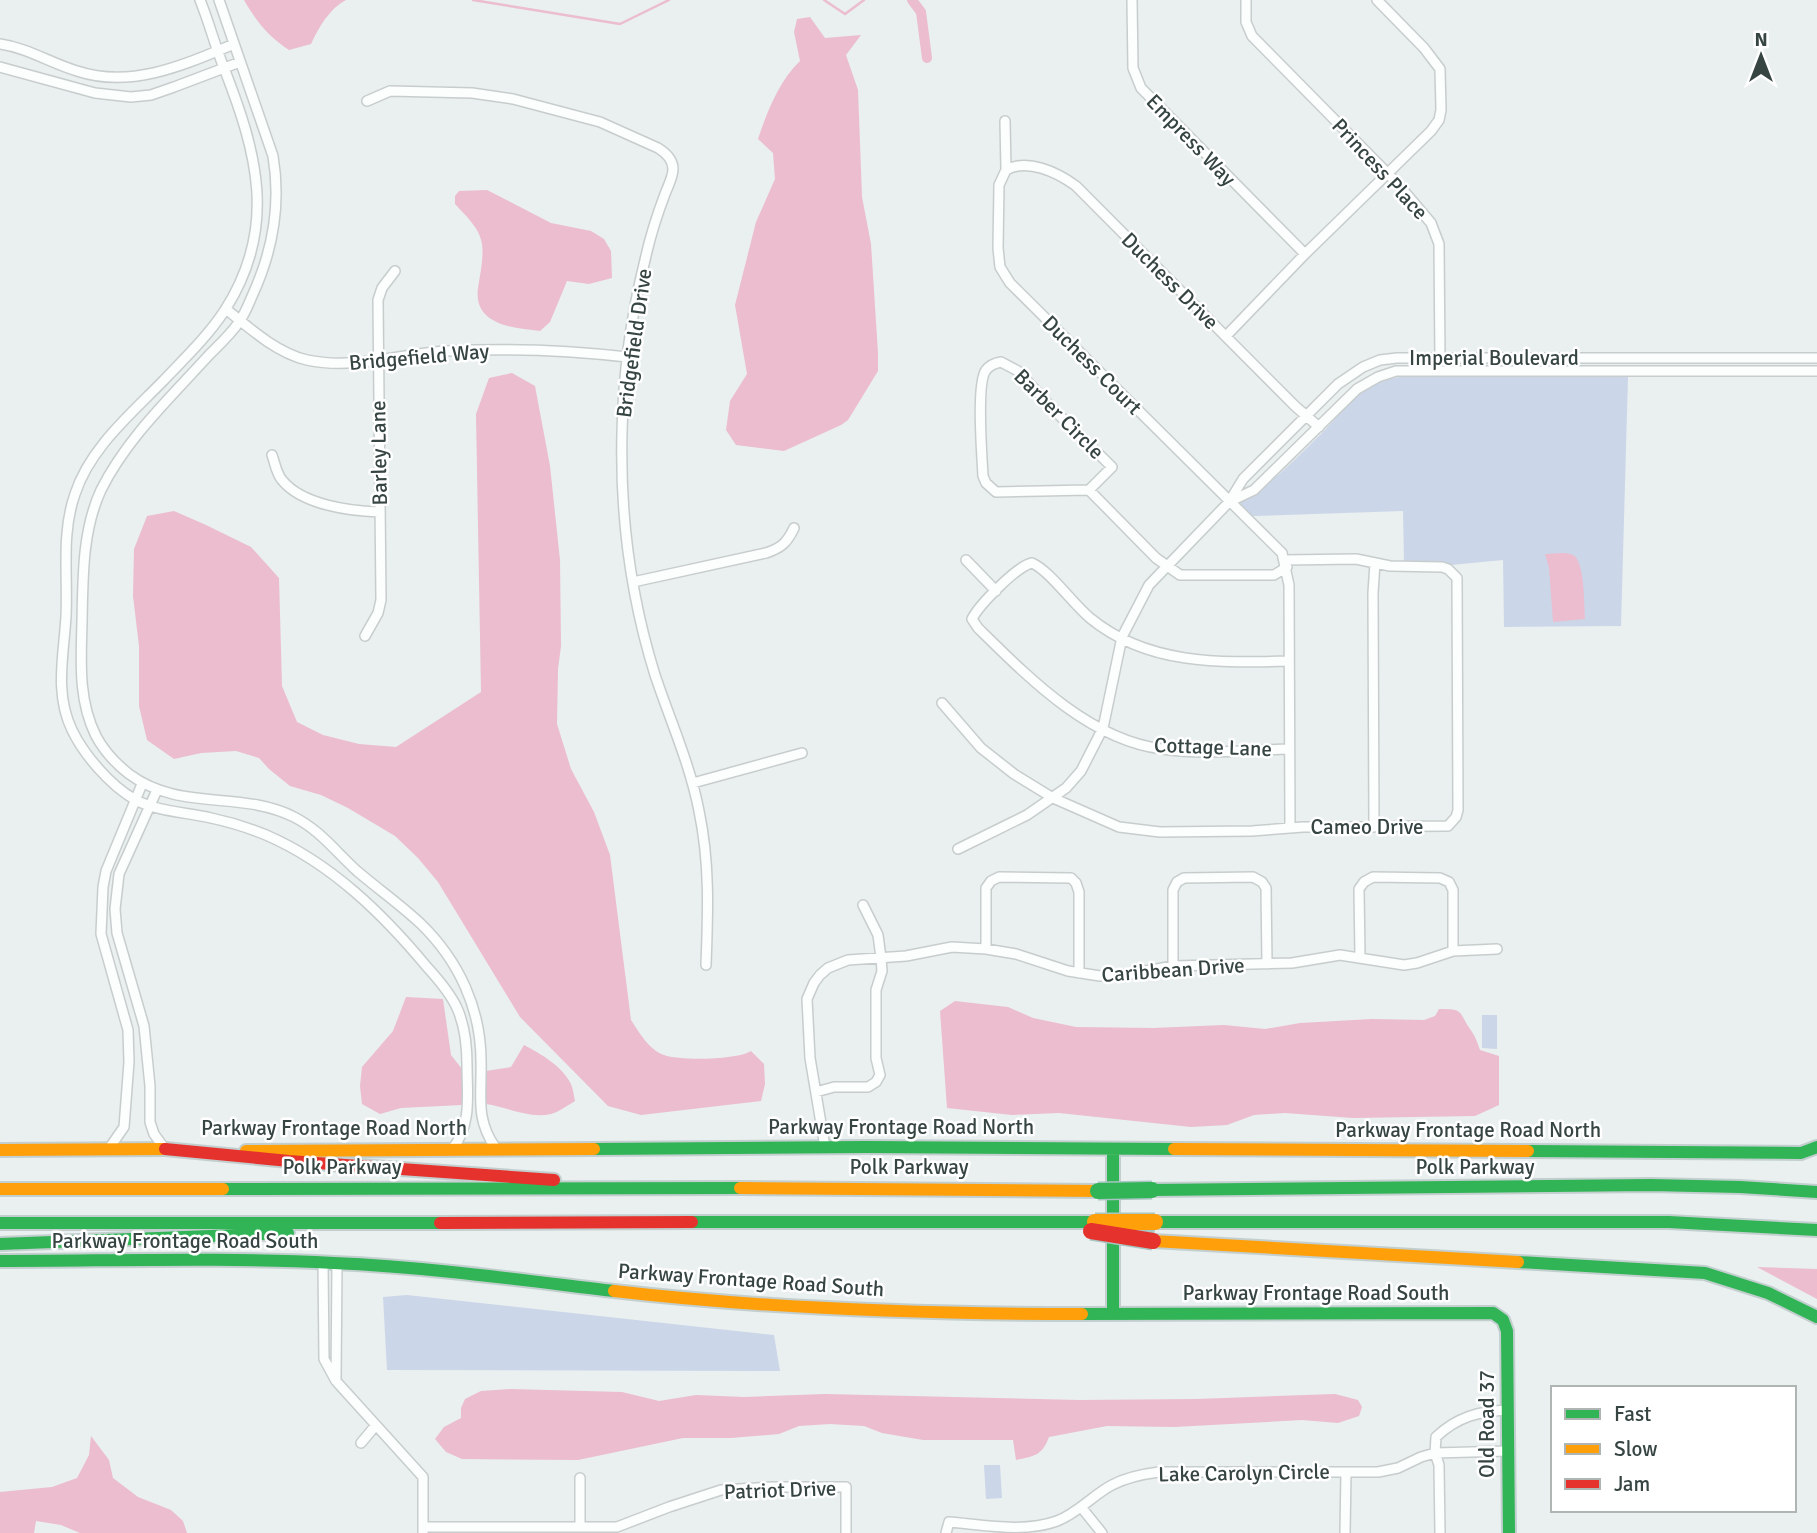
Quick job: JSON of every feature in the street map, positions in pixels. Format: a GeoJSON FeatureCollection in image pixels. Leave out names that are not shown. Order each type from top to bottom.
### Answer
{"type":"FeatureCollection","features":[{"type":"Feature","properties":{"kind":"main road","name":"Parkway Frontage Road North"},"geometry":{"type":"LineString","coordinates":[[0,1150],[825,1147],[1801,1153],[1817,1147]]}},
{"type":"Feature","properties":{"kind":"main road"},"geometry":{"type":"LineString","coordinates":[[1113,1149],[1113,1314]]}},
{"type":"Feature","properties":{"kind":"main road"},"geometry":{"type":"LineString","coordinates":[[165,1150],[515,1176],[647,1189]]}},
{"type":"Feature","properties":{"kind":"main road","name":"Parkway Frontage Road North"},"geometry":{"type":"LineString","coordinates":[[1801,1153],[1817,1161]]}},
{"type":"Feature","properties":{"kind":"main road","name":"Polk Parkway"},"geometry":{"type":"LineString","coordinates":[[0,1189],[911,1188],[1098,1191],[1651,1185],[1740,1186],[1817,1192]]}},
{"type":"Feature","properties":{"kind":"main road"},"geometry":{"type":"LineString","coordinates":[[0,1223],[1018,1220],[1093,1227],[1153,1241],[1705,1273],[1768,1293],[1817,1317]]}},
{"type":"Feature","properties":{"kind":"main road"},"geometry":{"type":"LineString","coordinates":[[1093,1227],[1155,1222],[1656,1222],[1817,1230]]}},
{"type":"Feature","properties":{"kind":"main road"},"geometry":{"type":"LineString","coordinates":[[0,1244],[398,1230],[489,1223]]}},
{"type":"Feature","properties":{"kind":"main road","name":"Parkway Frontage Road South"},"geometry":{"type":"LineString","coordinates":[[0,1261],[330,1263],[495,1276],[703,1302],[830,1310],[1113,1314],[1493,1313],[1500,1317]]}},
{"type":"Feature","properties":{"kind":"main road","name":"Old Road 37"},"geometry":{"type":"LineString","coordinates":[[1500,1317],[1506,1324],[1507,1331],[1509,1533]]}},
{"type":"Feature","properties":{"kind":"street"},"geometry":{"type":"LineString","coordinates":[[200,0],[249,137],[259,202],[253,251],[226,309],[208,334],[108,438],[76,489],[67,519],[65,547],[66,620],[61,662],[64,704],[71,727],[98,768],[135,800],[166,810],[244,826],[268,836],[315,862],[353,890],[404,938],[456,1006],[465,1031],[466,1127],[453,1148]]}},
{"type":"Feature","properties":{"kind":"street"},"geometry":{"type":"LineString","coordinates":[[219,0],[266,132],[276,177],[276,206],[271,245],[265,268],[240,321],[124,452],[100,494],[88,530],[83,568],[81,656],[86,713],[107,754],[142,784],[189,799],[268,807],[295,817],[319,834],[355,869],[420,923],[456,968],[471,999],[479,1031],[481,1121],[495,1147]]}},
{"type":"Feature","properties":{"kind":"street","name":"Empress Way"},"geometry":{"type":"LineString","coordinates":[[1132,0],[1133,68],[1141,88],[1305,254]]}},
{"type":"Feature","properties":{"kind":"street","name":"Princess Place"},"geometry":{"type":"LineString","coordinates":[[1246,0],[1246,22],[1252,36],[1427,216],[1439,244],[1440,370]]}},
{"type":"Feature","properties":{"kind":"street"},"geometry":{"type":"LineString","coordinates":[[1226,336],[1439,120],[1442,78],[1435,61],[1378,0]]}},
{"type":"Feature","properties":{"kind":"street"},"geometry":{"type":"LineString","coordinates":[[0,44],[16,46],[96,77],[111,78],[161,72],[234,44]]}},
{"type":"Feature","properties":{"kind":"street"},"geometry":{"type":"LineString","coordinates":[[0,67],[95,93],[131,97],[151,95],[240,62]]}},
{"type":"Feature","properties":{"kind":"street","name":"Bridgefield Drive"},"geometry":{"type":"LineString","coordinates":[[367,101],[390,91],[472,93],[513,99],[600,122],[666,153],[671,161],[673,173],[644,261],[627,357],[622,467],[625,521],[634,582],[656,675],[693,783],[704,837],[709,903],[706,965]]}},
{"type":"Feature","properties":{"kind":"street","name":"Duchess Court"},"geometry":{"type":"LineString","coordinates":[[1005,121],[1006,170],[999,185],[998,248],[1004,274],[1057,331],[1282,553],[1286,563]]}},
{"type":"Feature","properties":{"kind":"street","name":"Duchess Drive"},"geometry":{"type":"LineString","coordinates":[[1006,170],[1016,164],[1036,167],[1076,186],[1319,428]]}},
{"type":"Feature","properties":{"kind":"street","name":"Barley Lane"},"geometry":{"type":"LineString","coordinates":[[365,636],[378,613],[380,600],[378,300],[382,288],[395,271]]}},
{"type":"Feature","properties":{"kind":"street","name":"Bridgefield Way"},"geometry":{"type":"LineString","coordinates":[[226,309],[274,345],[305,360],[338,363],[443,351],[491,350],[627,357]]}},
{"type":"Feature","properties":{"kind":"street","name":"Imperial Boulevard"},"geometry":{"type":"LineString","coordinates":[[958,849],[1053,799],[1081,771],[1103,728],[1122,637],[1149,585],[1229,502],[1243,479],[1338,384],[1363,367],[1380,360],[1440,357],[1817,358]]}},
{"type":"Feature","properties":{"kind":"street","name":"Barber Circle"},"geometry":{"type":"LineString","coordinates":[[1001,362],[1018,371],[1112,467],[1089,490],[996,492],[986,483],[982,453],[982,380],[990,366],[1001,362]]}},
{"type":"Feature","properties":{"kind":"street","name":"Imperial Boulevard"},"geometry":{"type":"LineString","coordinates":[[1229,502],[1254,490],[1357,389],[1378,377],[1404,370],[1817,372]]}},
{"type":"Feature","properties":{"kind":"street"},"geometry":{"type":"LineString","coordinates":[[272,454],[282,481],[303,495],[342,509],[379,512]]}},
{"type":"Feature","properties":{"kind":"street"},"geometry":{"type":"LineString","coordinates":[[1089,490],[1167,567]]}},
{"type":"Feature","properties":{"kind":"street"},"geometry":{"type":"LineString","coordinates":[[634,582],[766,553],[788,542],[794,528]]}},
{"type":"Feature","properties":{"kind":"street","name":"Cameo Drive"},"geometry":{"type":"LineString","coordinates":[[942,703],[981,748],[1035,789],[1104,822],[1136,830],[1227,832],[1290,828],[1443,827],[1453,822],[1458,810],[1457,578],[1448,569],[1390,566],[1356,559],[1286,563],[1274,575],[1189,576],[1180,575],[1167,567]]}},
{"type":"Feature","properties":{"kind":"street"},"geometry":{"type":"LineString","coordinates":[[966,560],[996,591],[1024,565],[1035,564],[1084,613],[1134,645],[1176,658],[1214,662],[1289,661]]}},
{"type":"Feature","properties":{"kind":"street"},"geometry":{"type":"LineString","coordinates":[[1286,563],[1290,828]]}},
{"type":"Feature","properties":{"kind":"street"},"geometry":{"type":"LineString","coordinates":[[1374,827],[1375,563]]}},
{"type":"Feature","properties":{"kind":"street","name":"Cottage Lane"},"geometry":{"type":"LineString","coordinates":[[996,591],[972,619],[978,628],[1056,701],[1103,728],[1126,740],[1163,750],[1289,749]]}},
{"type":"Feature","properties":{"kind":"street"},"geometry":{"type":"LineString","coordinates":[[693,783],[802,753]]}},
{"type":"Feature","properties":{"kind":"street"},"geometry":{"type":"LineString","coordinates":[[108,1150],[124,1127],[129,1062],[128,1030],[101,934],[103,887],[106,871],[142,784]]}},
{"type":"Feature","properties":{"kind":"street"},"geometry":{"type":"LineString","coordinates":[[156,790],[119,873],[115,909],[117,933],[144,1026],[150,1086],[150,1122],[154,1134],[165,1150]]}},
{"type":"Feature","properties":{"kind":"street"},"geometry":{"type":"LineString","coordinates":[[986,949],[986,888],[991,881],[999,877],[1071,878],[1079,892],[1079,973]]}},
{"type":"Feature","properties":{"kind":"street"},"geometry":{"type":"LineString","coordinates":[[1173,966],[1173,890],[1184,877],[1253,877],[1262,881],[1266,888],[1267,964]]}},
{"type":"Feature","properties":{"kind":"street"},"geometry":{"type":"LineString","coordinates":[[1360,957],[1359,889],[1373,877],[1440,878],[1449,882],[1453,890],[1453,951]]}},
{"type":"Feature","properties":{"kind":"street"},"geometry":{"type":"LineString","coordinates":[[816,1092],[834,1087],[868,1087],[878,1080],[880,1072],[876,1058],[876,990],[882,971],[881,958],[878,935],[863,905]]}},
{"type":"Feature","properties":{"kind":"street","name":"Caribbean Drive"},"geometry":{"type":"LineString","coordinates":[[825,1147],[810,1058],[807,999],[814,983],[828,968],[848,960],[881,958],[952,947],[986,949],[1016,954],[1079,973],[1114,976],[1173,966],[1292,963],[1340,955],[1404,965],[1453,951],[1497,949]]}},
{"type":"Feature","properties":{"kind":"street","name":"Patriot Drive"},"geometry":{"type":"LineString","coordinates":[[330,1263],[324,1359],[336,1381],[423,1477],[424,1530],[580,1527],[617,1530],[669,1507],[721,1490],[846,1487],[846,1533]]}},
{"type":"Feature","properties":{"kind":"street"},"geometry":{"type":"LineString","coordinates":[[1440,1533],[1436,1437],[1448,1426],[1467,1416],[1485,1411],[1508,1410]]}},
{"type":"Feature","properties":{"kind":"street"},"geometry":{"type":"LineString","coordinates":[[361,1443],[376,1425]]}},
{"type":"Feature","properties":{"kind":"street","name":"Lake Carolyn Circle"},"geometry":{"type":"LineString","coordinates":[[946,1533],[949,1521],[1018,1527],[1038,1526],[1059,1520],[1112,1485],[1137,1475],[1159,1472],[1378,1472],[1398,1468],[1420,1457],[1436,1453],[1508,1451]]}},
{"type":"Feature","properties":{"kind":"street"},"geometry":{"type":"LineString","coordinates":[[1345,1533],[1346,1472]]}},
{"type":"Feature","properties":{"kind":"street"},"geometry":{"type":"LineString","coordinates":[[580,1478],[580,1527]]}},
{"type":"Feature","properties":{"kind":"street"},"geometry":{"type":"LineString","coordinates":[[1081,1507],[1102,1533]]}},
{"type":"Feature","properties":{"kind":"shaded area"},"geometry":{"type":"Polygon","coordinates":[[[244,0],[346,0],[330,13],[311,44],[289,50],[263,28],[244,0]]]}},
{"type":"Feature","properties":{"kind":"shaded area"},"geometry":{"type":"Polygon","coordinates":[[[810,17],[825,38],[861,35],[846,55],[858,90],[862,197],[871,244],[878,371],[848,420],[784,451],[736,445],[726,430],[730,401],[747,374],[735,305],[756,222],[775,179],[773,153],[758,139],[780,87],[800,61],[794,32],[797,19],[810,17]]]}},
{"type":"Feature","properties":{"kind":"shaded area"},"geometry":{"type":"Polygon","coordinates":[[[487,190],[551,223],[591,231],[604,239],[611,251],[612,278],[589,284],[567,281],[550,322],[540,331],[507,326],[488,317],[478,300],[481,238],[472,222],[455,204],[455,196],[459,191],[487,190]]]}},
{"type":"Feature","properties":{"kind":"shaded area"},"geometry":{"type":"Polygon","coordinates":[[[512,373],[535,386],[550,466],[560,560],[561,646],[557,724],[571,769],[594,812],[610,855],[631,1020],[649,1045],[664,1055],[708,1059],[751,1051],[764,1064],[765,1084],[761,1101],[641,1115],[608,1106],[520,1017],[438,882],[395,836],[321,795],[290,786],[259,758],[236,751],[201,753],[174,759],[147,740],[139,706],[139,646],[133,596],[134,549],[147,516],[174,511],[251,547],[279,578],[282,686],[297,722],[323,735],[359,744],[396,747],[481,692],[476,414],[489,378],[512,373]]]}},
{"type":"Feature","properties":{"kind":"shaded area"},"geometry":{"type":"Polygon","coordinates":[[[1419,375],[1628,377],[1621,626],[1504,627],[1503,560],[1451,565],[1442,562],[1404,561],[1403,511],[1250,516],[1238,503],[1282,472],[1364,391],[1389,379],[1419,375]]]}},
{"type":"Feature","properties":{"kind":"shaded area"},"geometry":{"type":"Polygon","coordinates":[[[1566,553],[1577,559],[1582,574],[1585,619],[1553,622],[1549,568],[1545,554],[1566,553]]]}},
{"type":"Feature","properties":{"kind":"shaded area"},"geometry":{"type":"Polygon","coordinates":[[[406,997],[443,999],[451,1055],[462,1069],[462,1105],[401,1108],[380,1114],[362,1104],[362,1067],[393,1031],[406,997]]]}},
{"type":"Feature","properties":{"kind":"shaded area"},"geometry":{"type":"Polygon","coordinates":[[[955,1001],[1008,1007],[1033,1018],[1076,1027],[1224,1025],[1265,1029],[1300,1023],[1372,1019],[1424,1020],[1435,1016],[1439,1009],[1453,1010],[1462,1015],[1480,1050],[1499,1056],[1499,1105],[1475,1116],[1353,1118],[1285,1113],[1254,1115],[1227,1125],[1191,1127],[1059,1113],[1012,1115],[947,1108],[940,1011],[955,1001]]]}},
{"type":"Feature","properties":{"kind":"shaded area"},"geometry":{"type":"Polygon","coordinates":[[[1482,1015],[1497,1015],[1497,1049],[1482,1048],[1482,1015]]]}},
{"type":"Feature","properties":{"kind":"shaded area"},"geometry":{"type":"Polygon","coordinates":[[[524,1045],[557,1066],[571,1084],[575,1101],[557,1112],[543,1115],[526,1114],[486,1104],[486,1071],[511,1067],[524,1045]]]}},
{"type":"Feature","properties":{"kind":"shaded area"},"geometry":{"type":"Polygon","coordinates":[[[1757,1267],[1817,1269],[1817,1299],[1757,1267]]]}},
{"type":"Feature","properties":{"kind":"shaded area"},"geometry":{"type":"Polygon","coordinates":[[[407,1295],[774,1335],[780,1371],[387,1370],[383,1297],[407,1295]]]}},
{"type":"Feature","properties":{"kind":"shaded area"},"geometry":{"type":"Polygon","coordinates":[[[510,1389],[622,1392],[659,1401],[696,1395],[744,1397],[825,1394],[1079,1400],[1335,1394],[1358,1400],[1362,1407],[1359,1416],[1338,1423],[1302,1420],[1174,1427],[1107,1426],[1049,1437],[1037,1454],[1016,1460],[1013,1440],[923,1440],[882,1433],[864,1426],[830,1424],[799,1426],[779,1434],[683,1438],[578,1460],[462,1459],[446,1452],[435,1439],[444,1427],[461,1418],[465,1399],[481,1391],[510,1389]]]}},
{"type":"Feature","properties":{"kind":"shaded area"},"geometry":{"type":"Polygon","coordinates":[[[91,1436],[109,1460],[113,1478],[138,1497],[171,1510],[183,1521],[187,1533],[80,1533],[61,1525],[36,1521],[34,1533],[0,1533],[0,1492],[52,1487],[77,1478],[89,1455],[91,1436]]]}},
{"type":"Feature","properties":{"kind":"shaded area"},"geometry":{"type":"Polygon","coordinates":[[[984,1465],[1000,1465],[1002,1498],[986,1499],[984,1465]]]}},
{"type":"Feature","properties":{"kind":"waterway"},"geometry":{"type":"LineString","coordinates":[[473,0],[620,24],[669,0]]}},
{"type":"Feature","properties":{"kind":"waterway"},"geometry":{"type":"LineString","coordinates":[[824,0],[845,14],[864,0]]}},
{"type":"Feature","properties":{"kind":"waterway"},"geometry":{"type":"LineString","coordinates":[[912,0],[921,12],[927,58]]}},
{"type":"Feature","properties":{"kind":"traffic: fast"},"geometry":{"type":"LineString","coordinates":[[1528,1151],[1801,1153],[1817,1147]]}},
{"type":"Feature","properties":{"kind":"traffic: fast"},"geometry":{"type":"LineString","coordinates":[[594,1149],[1174,1149]]}},
{"type":"Feature","properties":{"kind":"traffic: fast"},"geometry":{"type":"LineString","coordinates":[[1113,1149],[1113,1314]]}},
{"type":"Feature","properties":{"kind":"traffic: fast"},"geometry":{"type":"LineString","coordinates":[[1152,1190],[1651,1185],[1817,1192]]}},
{"type":"Feature","properties":{"kind":"traffic: fast"},"geometry":{"type":"LineString","coordinates":[[223,1189],[740,1188]]}},
{"type":"Feature","properties":{"kind":"traffic: fast"},"geometry":{"type":"LineString","coordinates":[[1098,1191],[1152,1190]]}},
{"type":"Feature","properties":{"kind":"traffic: fast"},"geometry":{"type":"LineString","coordinates":[[692,1222],[1095,1222]]}},
{"type":"Feature","properties":{"kind":"traffic: fast"},"geometry":{"type":"LineString","coordinates":[[1155,1222],[1669,1222],[1817,1230]]}},
{"type":"Feature","properties":{"kind":"traffic: fast"},"geometry":{"type":"LineString","coordinates":[[0,1223],[440,1223]]}},
{"type":"Feature","properties":{"kind":"traffic: fast"},"geometry":{"type":"LineString","coordinates":[[0,1244],[288,1233]]}},
{"type":"Feature","properties":{"kind":"traffic: fast"},"geometry":{"type":"LineString","coordinates":[[0,1261],[209,1260],[334,1263],[439,1271],[614,1291]]}},
{"type":"Feature","properties":{"kind":"traffic: fast"},"geometry":{"type":"LineString","coordinates":[[1518,1262],[1705,1273],[1768,1293],[1817,1317]]}},
{"type":"Feature","properties":{"kind":"traffic: fast"},"geometry":{"type":"LineString","coordinates":[[1082,1314],[1493,1313],[1503,1320],[1507,1331],[1509,1533]]}},
{"type":"Feature","properties":{"kind":"traffic: slow"},"geometry":{"type":"LineString","coordinates":[[0,1150],[165,1149]]}},
{"type":"Feature","properties":{"kind":"traffic: slow"},"geometry":{"type":"LineString","coordinates":[[246,1151],[594,1149]]}},
{"type":"Feature","properties":{"kind":"traffic: slow"},"geometry":{"type":"LineString","coordinates":[[1174,1149],[1528,1151]]}},
{"type":"Feature","properties":{"kind":"traffic: slow"},"geometry":{"type":"LineString","coordinates":[[740,1188],[1098,1191]]}},
{"type":"Feature","properties":{"kind":"traffic: slow"},"geometry":{"type":"LineString","coordinates":[[0,1189],[223,1189]]}},
{"type":"Feature","properties":{"kind":"traffic: slow"},"geometry":{"type":"LineString","coordinates":[[1095,1222],[1155,1222]]}},
{"type":"Feature","properties":{"kind":"traffic: slow"},"geometry":{"type":"LineString","coordinates":[[1153,1241],[1518,1262]]}},
{"type":"Feature","properties":{"kind":"traffic: slow"},"geometry":{"type":"LineString","coordinates":[[614,1291],[848,1309],[1082,1314]]}},
{"type":"Feature","properties":{"kind":"traffic: jam"},"geometry":{"type":"LineString","coordinates":[[165,1149],[289,1161],[554,1180]]}},
{"type":"Feature","properties":{"kind":"traffic: jam"},"geometry":{"type":"LineString","coordinates":[[440,1223],[692,1222]]}},
{"type":"Feature","properties":{"kind":"traffic: jam"},"geometry":{"type":"LineString","coordinates":[[1091,1231],[1153,1241]]}}]}
